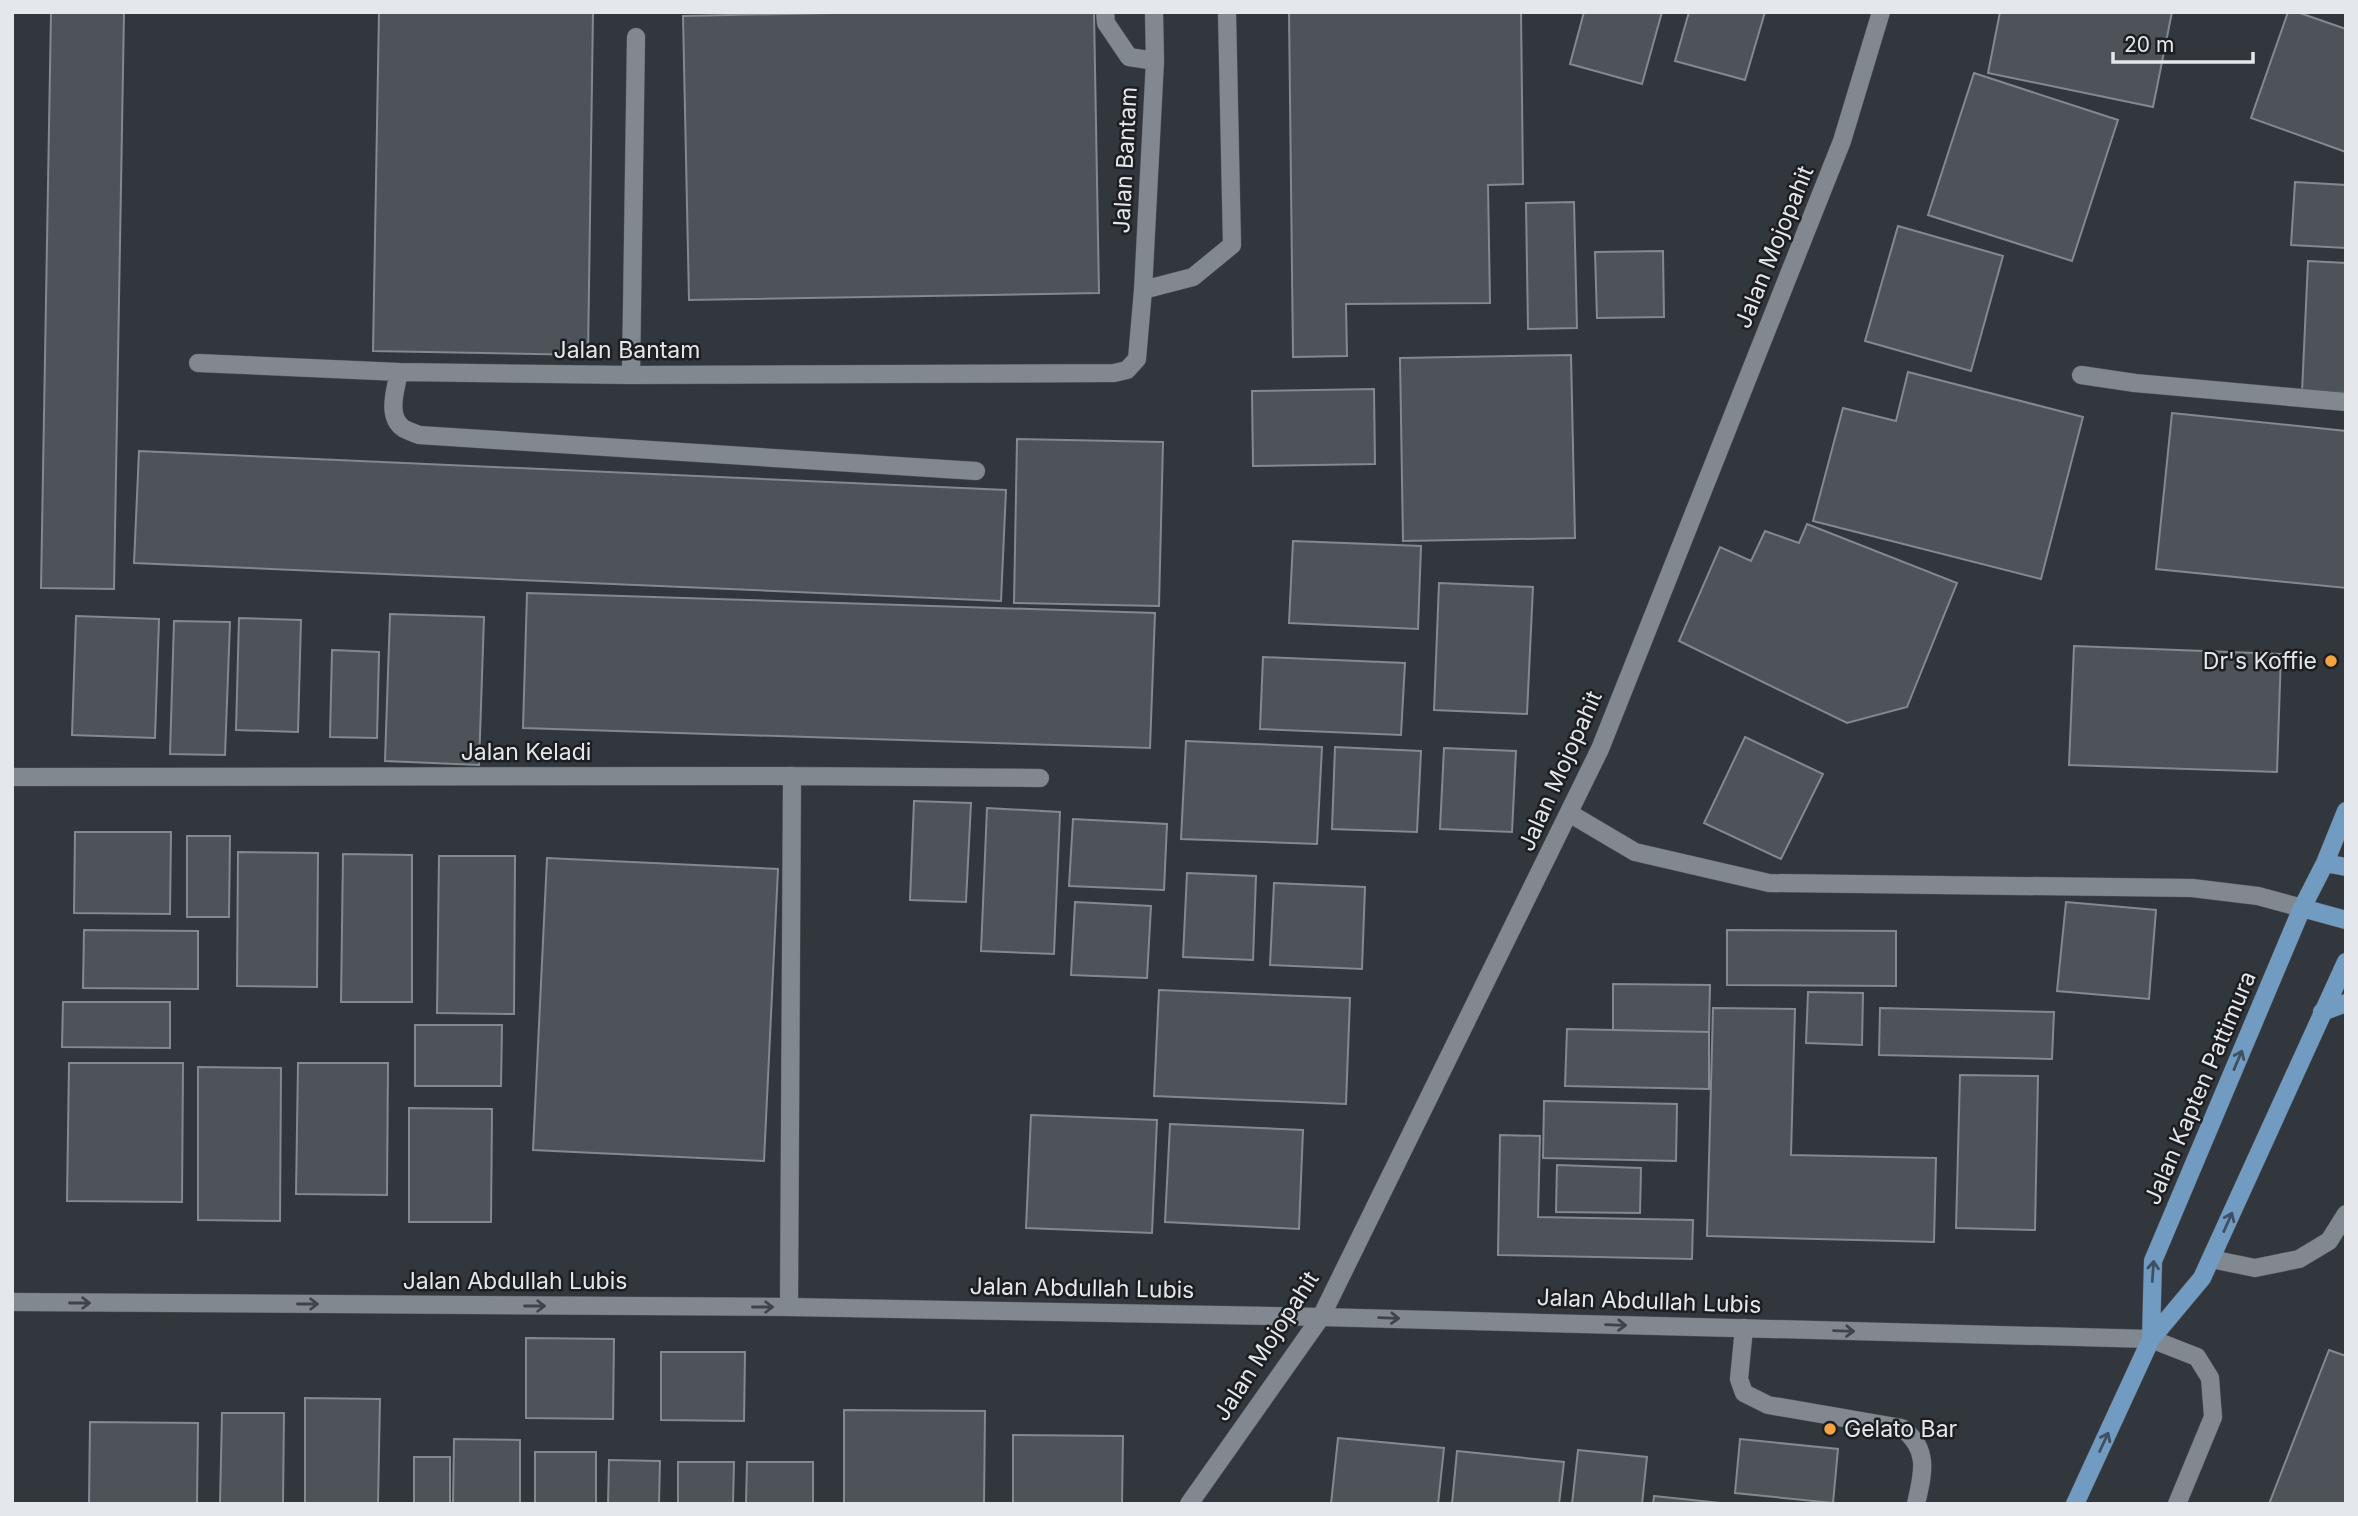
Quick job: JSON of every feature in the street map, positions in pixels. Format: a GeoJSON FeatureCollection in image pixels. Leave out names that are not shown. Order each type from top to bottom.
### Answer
{"type":"FeatureCollection","features":[{"type":"Feature","properties":{"kind":"main road","name":"Jalan Kapten Pattimura"},"geometry":{"type":"LineString","coordinates":[[2151,1339],[2153,1261],[2302,908],[2325,863],[2346,811]]}},
{"type":"Feature","properties":{"kind":"main road"},"geometry":{"type":"LineString","coordinates":[[2325,863],[2346,867]]}},
{"type":"Feature","properties":{"kind":"main road"},"geometry":{"type":"LineString","coordinates":[[2302,908],[2346,920]]}},
{"type":"Feature","properties":{"kind":"main road","name":"Jalan Kapten Pattimura"},"geometry":{"type":"LineString","coordinates":[[2075,1504],[2151,1339],[2202,1278],[2346,962]]}},
{"type":"Feature","properties":{"kind":"main road"},"geometry":{"type":"LineString","coordinates":[[2322,1012],[2346,1003]]}},
{"type":"Feature","properties":{"kind":"street"},"geometry":{"type":"LineString","coordinates":[[1105,12],[1106,23],[1129,57],[1155,61]]}},
{"type":"Feature","properties":{"kind":"street","name":"Jalan Bantam"},"geometry":{"type":"LineString","coordinates":[[198,363],[399,372],[631,375],[1114,373],[1127,370],[1137,359],[1143,290],[1155,61],[1154,12]]}},
{"type":"Feature","properties":{"kind":"street"},"geometry":{"type":"LineString","coordinates":[[1143,290],[1193,276],[1232,245],[1227,12]]}},
{"type":"Feature","properties":{"kind":"street","name":"Jalan Mojopahit"},"geometry":{"type":"LineString","coordinates":[[1189,1504],[1321,1317],[1600,749],[1842,141],[1881,12]]}},
{"type":"Feature","properties":{"kind":"street"},"geometry":{"type":"LineString","coordinates":[[631,375],[636,37]]}},
{"type":"Feature","properties":{"kind":"street"},"geometry":{"type":"LineString","coordinates":[[399,372],[394,401],[395,416],[401,428],[419,435],[976,471]]}},
{"type":"Feature","properties":{"kind":"street"},"geometry":{"type":"LineString","coordinates":[[2081,375],[2135,383],[2346,402]]}},
{"type":"Feature","properties":{"kind":"street"},"geometry":{"type":"LineString","coordinates":[[789,1307],[792,776]]}},
{"type":"Feature","properties":{"kind":"street","name":"Jalan Keladi"},"geometry":{"type":"LineString","coordinates":[[12,777],[1040,778]]}},
{"type":"Feature","properties":{"kind":"street"},"geometry":{"type":"LineString","coordinates":[[1569,813],[1635,852],[1769,883],[2192,888],[2247,894],[2302,908]]}},
{"type":"Feature","properties":{"kind":"street"},"geometry":{"type":"LineString","coordinates":[[2211,1259],[2255,1268],[2299,1259],[2329,1241],[2346,1214]]}},
{"type":"Feature","properties":{"kind":"street","name":"Jalan Abdullah Lubis"},"geometry":{"type":"LineString","coordinates":[[12,1302],[789,1307],[1321,1317],[2151,1339],[2197,1357],[2210,1378],[2213,1417],[2177,1504]]}},
{"type":"Feature","properties":{"kind":"street"},"geometry":{"type":"LineString","coordinates":[[1744,1328],[1739,1379],[1744,1393],[1768,1405],[1902,1428],[1914,1438],[1924,1469],[1916,1504]]}},
{"type":"Feature","properties":{"kind":"building"},"geometry":{"type":"Polygon","coordinates":[[[51,12],[124,12],[114,589],[41,588],[51,12]]]}},
{"type":"Feature","properties":{"kind":"building"},"geometry":{"type":"Polygon","coordinates":[[[379,12],[593,12],[588,355],[373,351],[379,12]]]}},
{"type":"Feature","properties":{"kind":"building"},"geometry":{"type":"Polygon","coordinates":[[[1094,12],[1099,293],[689,300],[683,16],[1094,12]]]}},
{"type":"Feature","properties":{"kind":"building"},"geometry":{"type":"Polygon","coordinates":[[[1289,12],[1521,12],[1523,184],[1488,185],[1490,303],[1346,304],[1347,356],[1293,357],[1289,12]]]}},
{"type":"Feature","properties":{"kind":"building"},"geometry":{"type":"Polygon","coordinates":[[[1584,12],[1662,12],[1642,84],[1570,64],[1584,12]]]}},
{"type":"Feature","properties":{"kind":"building"},"geometry":{"type":"Polygon","coordinates":[[[1689,12],[1765,12],[1745,80],[1675,61],[1689,12]]]}},
{"type":"Feature","properties":{"kind":"building"},"geometry":{"type":"Polygon","coordinates":[[[2000,12],[2172,12],[2153,107],[1988,73],[2000,12]]]}},
{"type":"Feature","properties":{"kind":"building"},"geometry":{"type":"Polygon","coordinates":[[[2288,12],[2297,12],[2346,29],[2346,152],[2251,118],[2288,12]]]}},
{"type":"Feature","properties":{"kind":"building"},"geometry":{"type":"Polygon","coordinates":[[[1974,73],[2118,120],[2072,261],[1928,215],[1974,73]]]}},
{"type":"Feature","properties":{"kind":"building"},"geometry":{"type":"Polygon","coordinates":[[[2295,182],[2346,185],[2346,248],[2291,245],[2295,182]]]}},
{"type":"Feature","properties":{"kind":"building"},"geometry":{"type":"Polygon","coordinates":[[[1574,202],[1577,328],[1528,329],[1526,203],[1574,202]]]}},
{"type":"Feature","properties":{"kind":"building"},"geometry":{"type":"Polygon","coordinates":[[[1898,226],[2003,256],[1971,371],[1865,341],[1898,226]]]}},
{"type":"Feature","properties":{"kind":"building"},"geometry":{"type":"Polygon","coordinates":[[[1663,251],[1664,317],[1597,318],[1595,252],[1663,251]]]}},
{"type":"Feature","properties":{"kind":"building"},"geometry":{"type":"Polygon","coordinates":[[[2308,261],[2346,263],[2346,393],[2302,392],[2308,261]]]}},
{"type":"Feature","properties":{"kind":"building"},"geometry":{"type":"Polygon","coordinates":[[[1571,355],[1575,538],[1403,541],[1400,358],[1571,355]]]}},
{"type":"Feature","properties":{"kind":"building"},"geometry":{"type":"Polygon","coordinates":[[[1908,372],[2083,417],[2041,579],[1813,521],[1843,408],[1896,421],[1908,372]]]}},
{"type":"Feature","properties":{"kind":"building"},"geometry":{"type":"Polygon","coordinates":[[[1374,389],[1375,464],[1253,466],[1252,391],[1374,389]]]}},
{"type":"Feature","properties":{"kind":"building"},"geometry":{"type":"Polygon","coordinates":[[[2172,413],[2346,431],[2346,588],[2156,569],[2172,413]]]}},
{"type":"Feature","properties":{"kind":"building"},"geometry":{"type":"Polygon","coordinates":[[[1017,439],[1163,442],[1159,606],[1014,603],[1017,439]]]}},
{"type":"Feature","properties":{"kind":"building"},"geometry":{"type":"Polygon","coordinates":[[[139,451],[1006,490],[1001,601],[134,563],[139,451]]]}},
{"type":"Feature","properties":{"kind":"building"},"geometry":{"type":"Polygon","coordinates":[[[1807,524],[1957,583],[1907,707],[1847,723],[1679,641],[1720,547],[1751,561],[1765,531],[1799,543],[1807,524]]]}},
{"type":"Feature","properties":{"kind":"building"},"geometry":{"type":"Polygon","coordinates":[[[1293,541],[1421,546],[1418,629],[1289,623],[1293,541]]]}},
{"type":"Feature","properties":{"kind":"building"},"geometry":{"type":"Polygon","coordinates":[[[1439,583],[1533,587],[1527,714],[1434,710],[1439,583]]]}},
{"type":"Feature","properties":{"kind":"building"},"geometry":{"type":"Polygon","coordinates":[[[527,593],[1155,613],[1150,748],[523,728],[527,593]]]}},
{"type":"Feature","properties":{"kind":"building"},"geometry":{"type":"Polygon","coordinates":[[[390,614],[484,617],[479,765],[385,761],[390,614]]]}},
{"type":"Feature","properties":{"kind":"building"},"geometry":{"type":"Polygon","coordinates":[[[76,616],[159,619],[155,738],[72,735],[76,616]]]}},
{"type":"Feature","properties":{"kind":"building"},"geometry":{"type":"Polygon","coordinates":[[[239,618],[301,620],[298,732],[236,730],[239,618]]]}},
{"type":"Feature","properties":{"kind":"building"},"geometry":{"type":"Polygon","coordinates":[[[174,621],[230,622],[225,755],[170,754],[174,621]]]}},
{"type":"Feature","properties":{"kind":"building"},"geometry":{"type":"Polygon","coordinates":[[[2074,646],[2281,654],[2277,772],[2069,765],[2074,646]]]}},
{"type":"Feature","properties":{"kind":"building"},"geometry":{"type":"Polygon","coordinates":[[[332,650],[379,652],[377,738],[330,737],[332,650]]]}},
{"type":"Feature","properties":{"kind":"building"},"geometry":{"type":"Polygon","coordinates":[[[1263,657],[1405,663],[1401,735],[1260,729],[1263,657]]]}},
{"type":"Feature","properties":{"kind":"building"},"geometry":{"type":"Polygon","coordinates":[[[1745,737],[1823,774],[1781,859],[1704,823],[1745,737]]]}},
{"type":"Feature","properties":{"kind":"building"},"geometry":{"type":"Polygon","coordinates":[[[1186,741],[1322,747],[1317,844],[1181,839],[1186,741]]]}},
{"type":"Feature","properties":{"kind":"building"},"geometry":{"type":"Polygon","coordinates":[[[1335,747],[1421,751],[1417,832],[1332,829],[1335,747]]]}},
{"type":"Feature","properties":{"kind":"building"},"geometry":{"type":"Polygon","coordinates":[[[1444,748],[1516,751],[1512,832],[1440,829],[1444,748]]]}},
{"type":"Feature","properties":{"kind":"building"},"geometry":{"type":"Polygon","coordinates":[[[914,801],[971,803],[966,902],[910,900],[914,801]]]}},
{"type":"Feature","properties":{"kind":"building"},"geometry":{"type":"Polygon","coordinates":[[[987,808],[1060,812],[1054,954],[981,951],[987,808]]]}},
{"type":"Feature","properties":{"kind":"building"},"geometry":{"type":"Polygon","coordinates":[[[1073,819],[1167,824],[1164,890],[1069,886],[1073,819]]]}},
{"type":"Feature","properties":{"kind":"building"},"geometry":{"type":"Polygon","coordinates":[[[75,832],[171,832],[170,914],[74,913],[75,832]]]}},
{"type":"Feature","properties":{"kind":"building"},"geometry":{"type":"Polygon","coordinates":[[[187,836],[230,836],[229,917],[187,917],[187,836]]]}},
{"type":"Feature","properties":{"kind":"building"},"geometry":{"type":"Polygon","coordinates":[[[238,852],[318,853],[317,987],[237,986],[238,852]]]}},
{"type":"Feature","properties":{"kind":"building"},"geometry":{"type":"Polygon","coordinates":[[[343,854],[412,855],[412,1002],[341,1002],[343,854]]]}},
{"type":"Feature","properties":{"kind":"building"},"geometry":{"type":"Polygon","coordinates":[[[439,856],[515,856],[514,1014],[437,1013],[439,856]]]}},
{"type":"Feature","properties":{"kind":"building"},"geometry":{"type":"Polygon","coordinates":[[[547,858],[778,869],[764,1161],[533,1150],[547,858]]]}},
{"type":"Feature","properties":{"kind":"building"},"geometry":{"type":"Polygon","coordinates":[[[1187,873],[1256,876],[1253,960],[1183,957],[1187,873]]]}},
{"type":"Feature","properties":{"kind":"building"},"geometry":{"type":"Polygon","coordinates":[[[1274,883],[1365,887],[1362,969],[1270,965],[1274,883]]]}},
{"type":"Feature","properties":{"kind":"building"},"geometry":{"type":"Polygon","coordinates":[[[1075,902],[1151,906],[1147,978],[1071,975],[1075,902]]]}},
{"type":"Feature","properties":{"kind":"building"},"geometry":{"type":"Polygon","coordinates":[[[2066,902],[2156,910],[2149,999],[2057,991],[2066,902]]]}},
{"type":"Feature","properties":{"kind":"building"},"geometry":{"type":"Polygon","coordinates":[[[84,930],[198,931],[198,989],[83,988],[84,930]]]}},
{"type":"Feature","properties":{"kind":"building"},"geometry":{"type":"Polygon","coordinates":[[[1727,930],[1896,931],[1896,986],[1727,985],[1727,930]]]}},
{"type":"Feature","properties":{"kind":"building"},"geometry":{"type":"Polygon","coordinates":[[[1613,984],[1710,985],[1709,1032],[1613,1030],[1613,984]]]}},
{"type":"Feature","properties":{"kind":"building"},"geometry":{"type":"Polygon","coordinates":[[[1159,990],[1350,998],[1346,1104],[1154,1096],[1159,990]]]}},
{"type":"Feature","properties":{"kind":"building"},"geometry":{"type":"Polygon","coordinates":[[[1808,992],[1863,993],[1862,1045],[1806,1043],[1808,992]]]}},
{"type":"Feature","properties":{"kind":"building"},"geometry":{"type":"Polygon","coordinates":[[[63,1002],[170,1002],[170,1048],[62,1047],[63,1002]]]}},
{"type":"Feature","properties":{"kind":"building"},"geometry":{"type":"Polygon","coordinates":[[[1713,1008],[1795,1009],[1791,1155],[1936,1158],[1934,1242],[1707,1236],[1713,1008]]]}},
{"type":"Feature","properties":{"kind":"building"},"geometry":{"type":"Polygon","coordinates":[[[1880,1008],[2054,1012],[2052,1059],[1879,1055],[1880,1008]]]}},
{"type":"Feature","properties":{"kind":"building"},"geometry":{"type":"Polygon","coordinates":[[[415,1025],[502,1025],[501,1086],[415,1086],[415,1025]]]}},
{"type":"Feature","properties":{"kind":"building"},"geometry":{"type":"Polygon","coordinates":[[[1567,1029],[1709,1032],[1709,1089],[1565,1086],[1567,1029]]]}},
{"type":"Feature","properties":{"kind":"building"},"geometry":{"type":"Polygon","coordinates":[[[69,1063],[183,1063],[182,1202],[67,1201],[69,1063]]]}},
{"type":"Feature","properties":{"kind":"building"},"geometry":{"type":"Polygon","coordinates":[[[298,1063],[388,1063],[387,1195],[296,1194],[298,1063]]]}},
{"type":"Feature","properties":{"kind":"building"},"geometry":{"type":"Polygon","coordinates":[[[198,1067],[281,1068],[280,1221],[198,1220],[198,1067]]]}},
{"type":"Feature","properties":{"kind":"building"},"geometry":{"type":"Polygon","coordinates":[[[1960,1075],[2038,1076],[2035,1230],[1956,1228],[1960,1075]]]}},
{"type":"Feature","properties":{"kind":"building"},"geometry":{"type":"Polygon","coordinates":[[[1544,1101],[1677,1104],[1676,1161],[1543,1158],[1544,1101]]]}},
{"type":"Feature","properties":{"kind":"building"},"geometry":{"type":"Polygon","coordinates":[[[409,1108],[492,1109],[491,1222],[409,1222],[409,1108]]]}},
{"type":"Feature","properties":{"kind":"building"},"geometry":{"type":"Polygon","coordinates":[[[1031,1115],[1157,1120],[1152,1233],[1026,1228],[1031,1115]]]}},
{"type":"Feature","properties":{"kind":"building"},"geometry":{"type":"Polygon","coordinates":[[[1170,1124],[1303,1130],[1299,1229],[1165,1222],[1170,1124]]]}},
{"type":"Feature","properties":{"kind":"building"},"geometry":{"type":"Polygon","coordinates":[[[1500,1135],[1540,1136],[1538,1217],[1693,1220],[1692,1259],[1498,1255],[1500,1135]]]}},
{"type":"Feature","properties":{"kind":"building"},"geometry":{"type":"Polygon","coordinates":[[[1557,1165],[1641,1168],[1640,1213],[1556,1212],[1557,1165]]]}},
{"type":"Feature","properties":{"kind":"building"},"geometry":{"type":"Polygon","coordinates":[[[526,1338],[614,1339],[613,1419],[526,1418],[526,1338]]]}},
{"type":"Feature","properties":{"kind":"building"},"geometry":{"type":"Polygon","coordinates":[[[2329,1350],[2346,1356],[2346,1504],[2269,1504],[2329,1350]]]}},
{"type":"Feature","properties":{"kind":"building"},"geometry":{"type":"Polygon","coordinates":[[[661,1352],[745,1352],[744,1421],[661,1420],[661,1352]]]}},
{"type":"Feature","properties":{"kind":"building"},"geometry":{"type":"Polygon","coordinates":[[[305,1398],[380,1399],[378,1504],[305,1504],[305,1398]]]}},
{"type":"Feature","properties":{"kind":"building"},"geometry":{"type":"Polygon","coordinates":[[[844,1410],[985,1411],[984,1504],[844,1504],[844,1410]]]}},
{"type":"Feature","properties":{"kind":"building"},"geometry":{"type":"Polygon","coordinates":[[[222,1413],[284,1413],[283,1504],[220,1504],[222,1413]]]}},
{"type":"Feature","properties":{"kind":"building"},"geometry":{"type":"Polygon","coordinates":[[[90,1422],[198,1423],[197,1504],[89,1504],[90,1422]]]}},
{"type":"Feature","properties":{"kind":"building"},"geometry":{"type":"Polygon","coordinates":[[[1013,1435],[1123,1436],[1122,1504],[1013,1504],[1013,1435]]]}},
{"type":"Feature","properties":{"kind":"building"},"geometry":{"type":"Polygon","coordinates":[[[1338,1438],[1444,1448],[1438,1504],[1331,1504],[1338,1438]]]}},
{"type":"Feature","properties":{"kind":"building"},"geometry":{"type":"Polygon","coordinates":[[[454,1439],[520,1440],[520,1504],[453,1504],[454,1439]]]}},
{"type":"Feature","properties":{"kind":"building"},"geometry":{"type":"Polygon","coordinates":[[[1740,1439],[1838,1449],[1833,1503],[1735,1493],[1740,1439]]]}},
{"type":"Feature","properties":{"kind":"building"},"geometry":{"type":"Polygon","coordinates":[[[1578,1450],[1647,1457],[1642,1504],[1572,1504],[1578,1450]]]}},
{"type":"Feature","properties":{"kind":"building"},"geometry":{"type":"Polygon","coordinates":[[[1457,1451],[1564,1462],[1559,1504],[1452,1504],[1457,1451]]]}},
{"type":"Feature","properties":{"kind":"building"},"geometry":{"type":"Polygon","coordinates":[[[535,1452],[596,1452],[596,1504],[535,1504],[535,1452]]]}},
{"type":"Feature","properties":{"kind":"building"},"geometry":{"type":"Polygon","coordinates":[[[414,1457],[450,1457],[450,1504],[414,1504],[414,1457]]]}},
{"type":"Feature","properties":{"kind":"building"},"geometry":{"type":"Polygon","coordinates":[[[609,1460],[660,1461],[659,1504],[608,1504],[609,1460]]]}},
{"type":"Feature","properties":{"kind":"building"},"geometry":{"type":"Polygon","coordinates":[[[678,1462],[734,1462],[733,1504],[678,1504],[678,1462]]]}},
{"type":"Feature","properties":{"kind":"building"},"geometry":{"type":"Polygon","coordinates":[[[747,1462],[813,1462],[813,1504],[746,1504],[747,1462]]]}},
{"type":"Feature","properties":{"kind":"building"},"geometry":{"type":"Polygon","coordinates":[[[1654,1496],[1730,1504],[1653,1504],[1654,1496]]]}},
{"type":"Feature","properties":{"kind":"place","name":"Dr's Koffie"},"geometry":{"type":"Point","coordinates":[2331,661]}},
{"type":"Feature","properties":{"kind":"place","name":"Gelato Bar"},"geometry":{"type":"Point","coordinates":[1830,1429]}}]}
